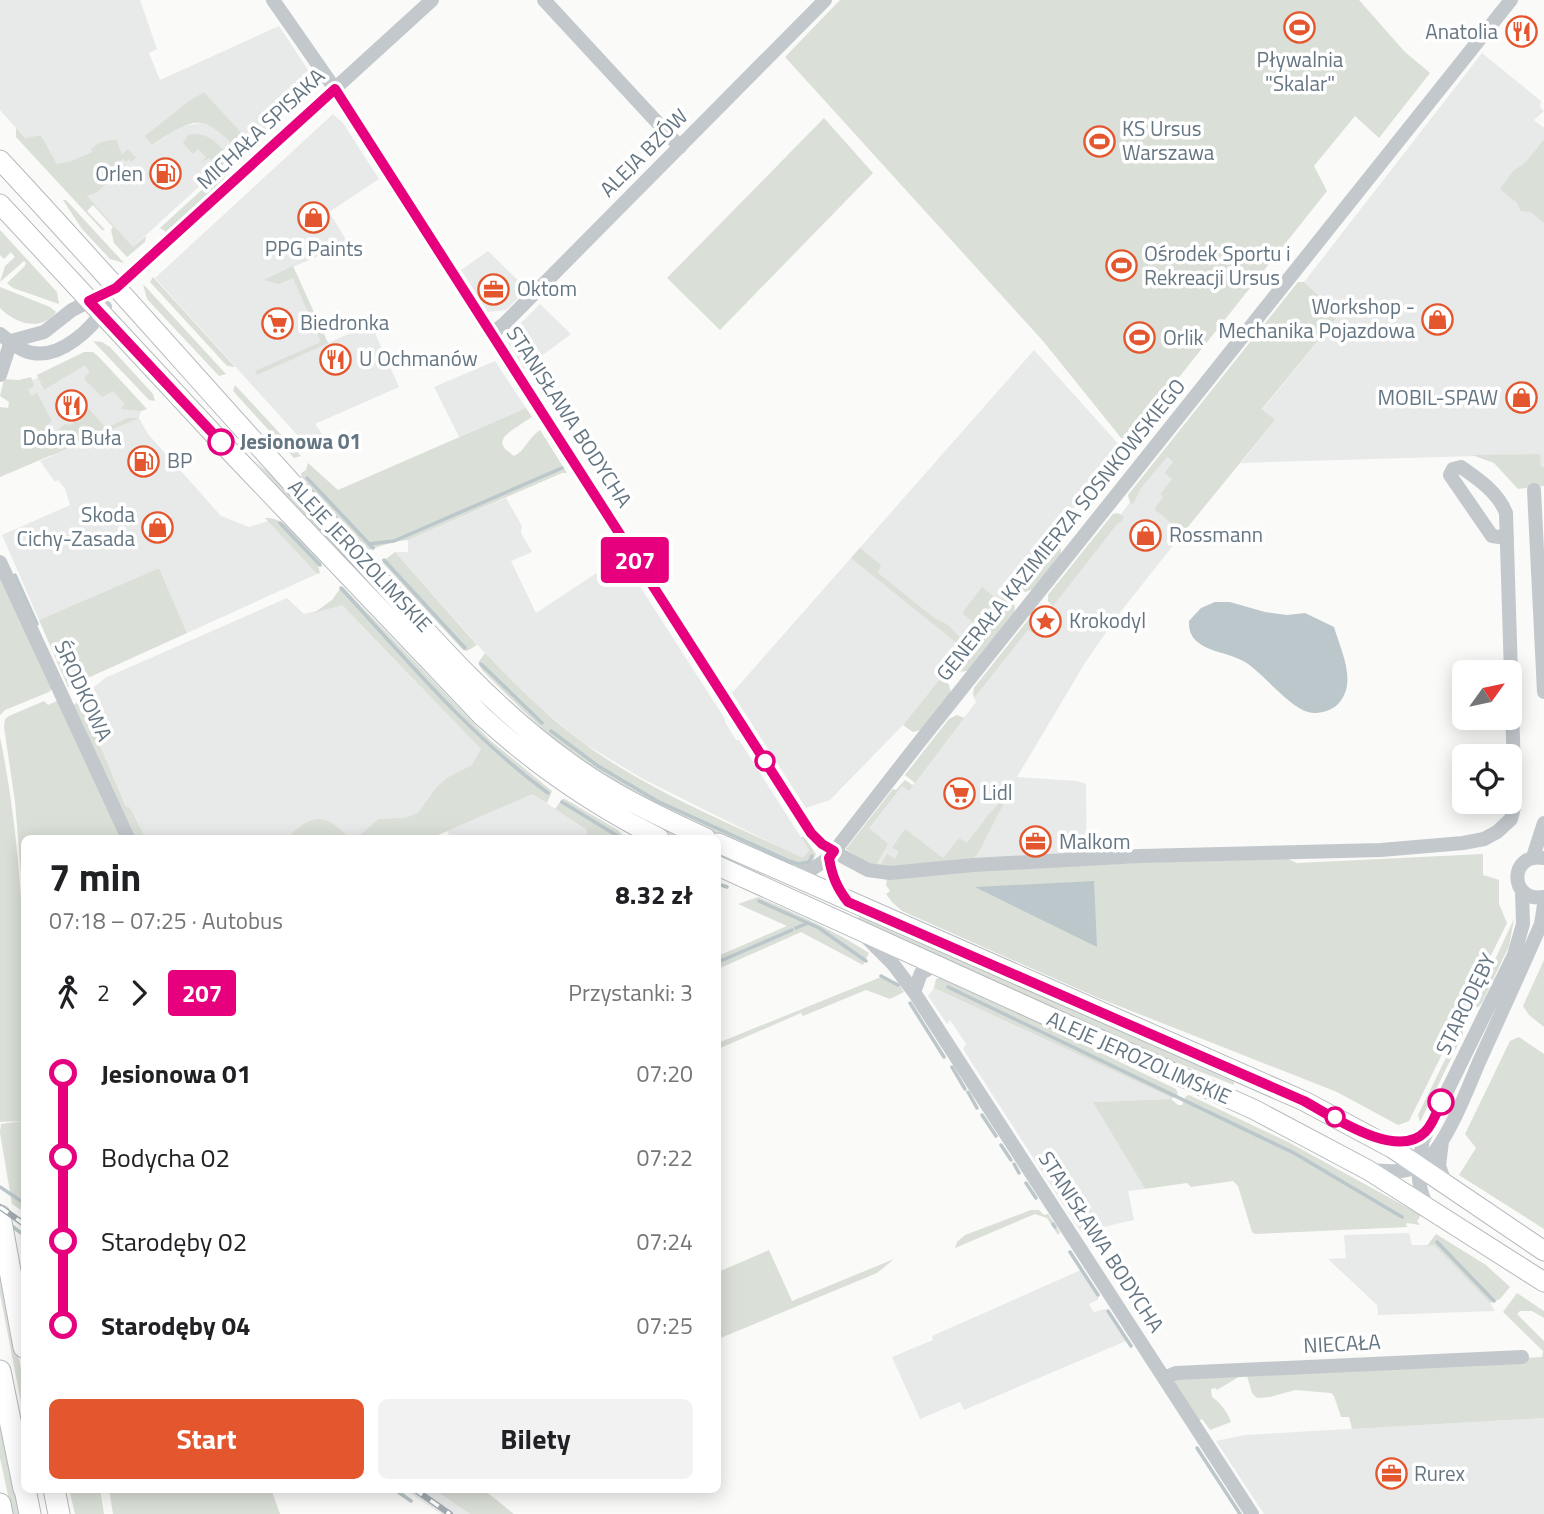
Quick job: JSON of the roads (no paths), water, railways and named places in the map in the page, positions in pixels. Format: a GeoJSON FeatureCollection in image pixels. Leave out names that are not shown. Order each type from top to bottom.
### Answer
{"type":"FeatureCollection","features":[{"type":"Feature","properties":{"kind":"highway"},"geometry":{"type":"LineString","coordinates":[[0,1216],[21,1331]]}},
{"type":"Feature","properties":{"kind":"highway"},"geometry":{"type":"LineString","coordinates":[[0,1371],[21,1474]]}},
{"type":"Feature","properties":{"kind":"highway"},"geometry":{"type":"LineString","coordinates":[[25,1493],[30,1514]]}},
{"type":"Feature","properties":{"kind":"highway"},"geometry":{"type":"LineString","coordinates":[[55,1493],[59,1514]]}},
{"type":"Feature","properties":{"kind":"highway"},"geometry":{"type":"LineString","coordinates":[[0,1504],[2,1514]]}},
{"type":"Feature","properties":{"kind":"main road","name":"ALEJE JEROZOLIMSKIE"},"geometry":{"type":"LineString","coordinates":[[0,160],[398,598],[515,720],[602,785],[652,813],[700,835]]}},
{"type":"Feature","properties":{"kind":"main road","name":"ALEJE JEROZOLIMSKIE"},"geometry":{"type":"LineString","coordinates":[[0,204],[490,723],[527,756],[565,784],[616,816],[653,835]]}},
{"type":"Feature","properties":{"kind":"main road","name":"ALEJE JEROZOLIMSKIE"},"geometry":{"type":"LineString","coordinates":[[721,845],[1304,1101],[1369,1135],[1544,1251]]}},
{"type":"Feature","properties":{"kind":"main road","name":"ALEJE JEROZOLIMSKIE"},"geometry":{"type":"LineString","coordinates":[[721,867],[1327,1146],[1544,1282]]}},
{"type":"Feature","properties":{"kind":"street","name":"STANISŁAWA BODYCHA"},"geometry":{"type":"LineString","coordinates":[[273,0],[335,89],[811,833],[832,855],[868,870],[882,873],[973,864],[1141,856],[1381,850],[1463,843],[1484,839],[1497,832],[1511,818],[1516,803],[1507,538],[1504,508],[1481,481]]}},
{"type":"Feature","properties":{"kind":"street","name":"MICHAŁA SPISAKA"},"geometry":{"type":"LineString","coordinates":[[95,307],[432,0]]}},
{"type":"Feature","properties":{"kind":"street"},"geometry":{"type":"LineString","coordinates":[[544,0],[680,147]]}},
{"type":"Feature","properties":{"kind":"street","name":"ALEJA BZÓW"},"geometry":{"type":"LineString","coordinates":[[491,334],[504,324],[825,0]]}},
{"type":"Feature","properties":{"kind":"street","name":"GENERAŁA KAZIMIERZA SOSNKOWSKIEGO"},"geometry":{"type":"LineString","coordinates":[[784,874],[808,871],[832,855],[1511,0]]}},
{"type":"Feature","properties":{"kind":"street"},"geometry":{"type":"LineString","coordinates":[[6,337],[44,332],[72,310],[95,307]]}},
{"type":"Feature","properties":{"kind":"street"},"geometry":{"type":"LineString","coordinates":[[6,337],[30,353],[51,352],[74,340],[95,307]]}},
{"type":"Feature","properties":{"kind":"street"},"geometry":{"type":"LineString","coordinates":[[0,375],[6,337]]}},
{"type":"Feature","properties":{"kind":"street"},"geometry":{"type":"LineString","coordinates":[[1463,494],[1481,481],[1461,467],[1452,469],[1450,475],[1463,494],[1492,536],[1507,538]]}},
{"type":"Feature","properties":{"kind":"street"},"geometry":{"type":"LineString","coordinates":[[1534,490],[1544,692]]}},
{"type":"Feature","properties":{"kind":"street","name":"ŚRODKOWA"},"geometry":{"type":"LineString","coordinates":[[0,562],[127,835]]}},
{"type":"Feature","properties":{"kind":"street"},"geometry":{"type":"LineString","coordinates":[[1539,858],[1544,824]]}},
{"type":"Feature","properties":{"kind":"street"},"geometry":{"type":"LineString","coordinates":[[832,855],[835,882],[848,902]]}},
{"type":"Feature","properties":{"kind":"street","name":"STARODĘBY"},"geometry":{"type":"LineString","coordinates":[[1428,1207],[1419,1190],[1418,1166],[1423,1140],[1514,955],[1522,923],[1522,890],[1517,879],[1520,867],[1539,858]]}},
{"type":"Feature","properties":{"kind":"street"},"geometry":{"type":"LineString","coordinates":[[1522,890],[1532,897],[1544,897]]}},
{"type":"Feature","properties":{"kind":"street","name":"STARODĘBY"},"geometry":{"type":"LineString","coordinates":[[1418,1166],[1426,1161],[1442,1139],[1464,1097],[1536,935],[1544,905]]}},
{"type":"Feature","properties":{"kind":"street","name":"STANISŁAWA BODYCHA"},"geometry":{"type":"LineString","coordinates":[[858,930],[893,964],[914,992],[1252,1514]]}},
{"type":"Feature","properties":{"kind":"street"},"geometry":{"type":"LineString","coordinates":[[914,992],[920,973],[936,965]]}},
{"type":"Feature","properties":{"kind":"street"},"geometry":{"type":"LineString","coordinates":[[1369,1135],[1401,1143],[1414,1140],[1427,1130]]}},
{"type":"Feature","properties":{"kind":"street","name":"STARODĘBY"},"geometry":{"type":"LineString","coordinates":[[1442,1139],[1438,1166],[1447,1185]]}},
{"type":"Feature","properties":{"kind":"street"},"geometry":{"type":"LineString","coordinates":[[1368,1170],[1395,1172],[1418,1166]]}},
{"type":"Feature","properties":{"kind":"street","name":"NIECAŁA"},"geometry":{"type":"LineString","coordinates":[[1164,1378],[1176,1373],[1522,1357]]}},
{"type":"Feature","properties":{"kind":"waterway"},"geometry":{"type":"LineString","coordinates":[[369,544],[394,541],[562,468]]}},
{"type":"Feature","properties":{"kind":"waterway"},"geometry":{"type":"LineString","coordinates":[[307,478],[373,548]]}},
{"type":"Feature","properties":{"kind":"waterway"},"geometry":{"type":"LineString","coordinates":[[280,523],[320,565]]}},
{"type":"Feature","properties":{"kind":"waterway"},"geometry":{"type":"LineString","coordinates":[[384,560],[465,648]]}},
{"type":"Feature","properties":{"kind":"waterway"},"geometry":{"type":"LineString","coordinates":[[15,575],[37,624]]}},
{"type":"Feature","properties":{"kind":"waterway"},"geometry":{"type":"LineString","coordinates":[[341,588],[465,722],[548,793]]}},
{"type":"Feature","properties":{"kind":"waterway"},"geometry":{"type":"LineString","coordinates":[[481,664],[542,723]]}},
{"type":"Feature","properties":{"kind":"waterway"},"geometry":{"type":"LineString","coordinates":[[551,731],[598,766],[657,801],[789,861],[798,864],[809,862],[812,856]]}},
{"type":"Feature","properties":{"kind":"waterway"},"geometry":{"type":"LineString","coordinates":[[562,802],[616,835]]}},
{"type":"Feature","properties":{"kind":"waterway"},"geometry":{"type":"LineString","coordinates":[[721,885],[727,887]]}},
{"type":"Feature","properties":{"kind":"waterway"},"geometry":{"type":"LineString","coordinates":[[759,901],[819,928],[866,961]]}},
{"type":"Feature","properties":{"kind":"waterway"},"geometry":{"type":"LineString","coordinates":[[796,928],[808,923]]}},
{"type":"Feature","properties":{"kind":"waterway"},"geometry":{"type":"LineString","coordinates":[[721,961],[792,930]]}},
{"type":"Feature","properties":{"kind":"waterway"},"geometry":{"type":"LineString","coordinates":[[881,976],[898,985]]}},
{"type":"Feature","properties":{"kind":"waterway"},"geometry":{"type":"LineString","coordinates":[[948,987],[1294,1153],[1402,1217]]}},
{"type":"Feature","properties":{"kind":"waterway"},"geometry":{"type":"LineString","coordinates":[[910,1003],[944,1057]]}},
{"type":"Feature","properties":{"kind":"waterway"},"geometry":{"type":"LineString","coordinates":[[952,1067],[965,1089]]}},
{"type":"Feature","properties":{"kind":"waterway"},"geometry":{"type":"LineString","coordinates":[[968,1092],[977,1108]]}},
{"type":"Feature","properties":{"kind":"waterway"},"geometry":{"type":"LineString","coordinates":[[982,1115],[996,1136]]}},
{"type":"Feature","properties":{"kind":"waterway"},"geometry":{"type":"LineString","coordinates":[[1001,1145],[1011,1160]]}},
{"type":"Feature","properties":{"kind":"waterway"},"geometry":{"type":"LineString","coordinates":[[1014,1164],[1019,1173]]}},
{"type":"Feature","properties":{"kind":"waterway"},"geometry":{"type":"LineString","coordinates":[[1026,1183],[1036,1198]]}},
{"type":"Feature","properties":{"kind":"waterway"},"geometry":{"type":"LineString","coordinates":[[0,1187],[21,1201]]}},
{"type":"Feature","properties":{"kind":"waterway"},"geometry":{"type":"LineString","coordinates":[[9,1224],[21,1233]]}},
{"type":"Feature","properties":{"kind":"waterway"},"geometry":{"type":"LineString","coordinates":[[1437,1242],[1494,1301]]}},
{"type":"Feature","properties":{"kind":"waterway"},"geometry":{"type":"LineString","coordinates":[[1070,1252],[1098,1295]]}},
{"type":"Feature","properties":{"kind":"waterway"},"geometry":{"type":"LineString","coordinates":[[1108,1311],[1131,1346]]}},
{"type":"Feature","properties":{"kind":"waterway"},"geometry":{"type":"LineString","coordinates":[[1197,1448],[1240,1514]]}},
{"type":"Feature","properties":{"kind":"waterway"},"geometry":{"type":"LineString","coordinates":[[400,1493],[411,1501]]}},
{"type":"Feature","properties":{"kind":"railway"},"geometry":{"type":"LineString","coordinates":[[0,1207],[21,1222]]}},
{"type":"Feature","properties":{"kind":"railway"},"geometry":{"type":"LineString","coordinates":[[420,1493],[450,1514]]}},
{"type":"Feature","properties":{"kind":"place","name":"Pływalnia \"Skalar\""},"geometry":{"type":"Point","coordinates":[1300,28]}},
{"type":"Feature","properties":{"kind":"place","name":"Anatolia"},"geometry":{"type":"Point","coordinates":[1521,32]}},
{"type":"Feature","properties":{"kind":"place","name":"KS Ursus Warszawa"},"geometry":{"type":"Point","coordinates":[1099,141]}},
{"type":"Feature","properties":{"kind":"place","name":"Orlen"},"geometry":{"type":"Point","coordinates":[166,174]}},
{"type":"Feature","properties":{"kind":"place","name":"PPG Paints"},"geometry":{"type":"Point","coordinates":[314,217]}},
{"type":"Feature","properties":{"kind":"place","name":"Ośrodek Sportu i Rekreacji Ursus"},"geometry":{"type":"Point","coordinates":[1121,266]}},
{"type":"Feature","properties":{"kind":"place","name":"Oktom"},"geometry":{"type":"Point","coordinates":[494,289]}},
{"type":"Feature","properties":{"kind":"place","name":"Workshop - Mechanika Pojazdowa"},"geometry":{"type":"Point","coordinates":[1438,319]}},
{"type":"Feature","properties":{"kind":"place","name":"Biedronka"},"geometry":{"type":"Point","coordinates":[277,323]}},
{"type":"Feature","properties":{"kind":"place","name":"Orlik"},"geometry":{"type":"Point","coordinates":[1140,338]}},
{"type":"Feature","properties":{"kind":"place","name":"U Ochmanów"},"geometry":{"type":"Point","coordinates":[336,359]}},
{"type":"Feature","properties":{"kind":"place","name":"MOBIL-SPAW"},"geometry":{"type":"Point","coordinates":[1521,398]}},
{"type":"Feature","properties":{"kind":"place","name":"Dobra Buła"},"geometry":{"type":"Point","coordinates":[72,406]}},
{"type":"Feature","properties":{"kind":"place","name":"Jesionowa 01"},"geometry":{"type":"Point","coordinates":[221,442]}},
{"type":"Feature","properties":{"kind":"place","name":"BP"},"geometry":{"type":"Point","coordinates":[144,461]}},
{"type":"Feature","properties":{"kind":"place","name":"Skoda Cichy-Zasada"},"geometry":{"type":"Point","coordinates":[158,527]}},
{"type":"Feature","properties":{"kind":"place","name":"Rossmann"},"geometry":{"type":"Point","coordinates":[1146,535]}},
{"type":"Feature","properties":{"kind":"place","name":"Krokodyl"},"geometry":{"type":"Point","coordinates":[1046,621]}},
{"type":"Feature","properties":{"kind":"place","name":"Lidl"},"geometry":{"type":"Point","coordinates":[959,793]}},
{"type":"Feature","properties":{"kind":"place","name":"Malkom"},"geometry":{"type":"Point","coordinates":[1036,842]}},
{"type":"Feature","properties":{"kind":"place","name":"Rurex"},"geometry":{"type":"Point","coordinates":[1391,1474]}}]}
